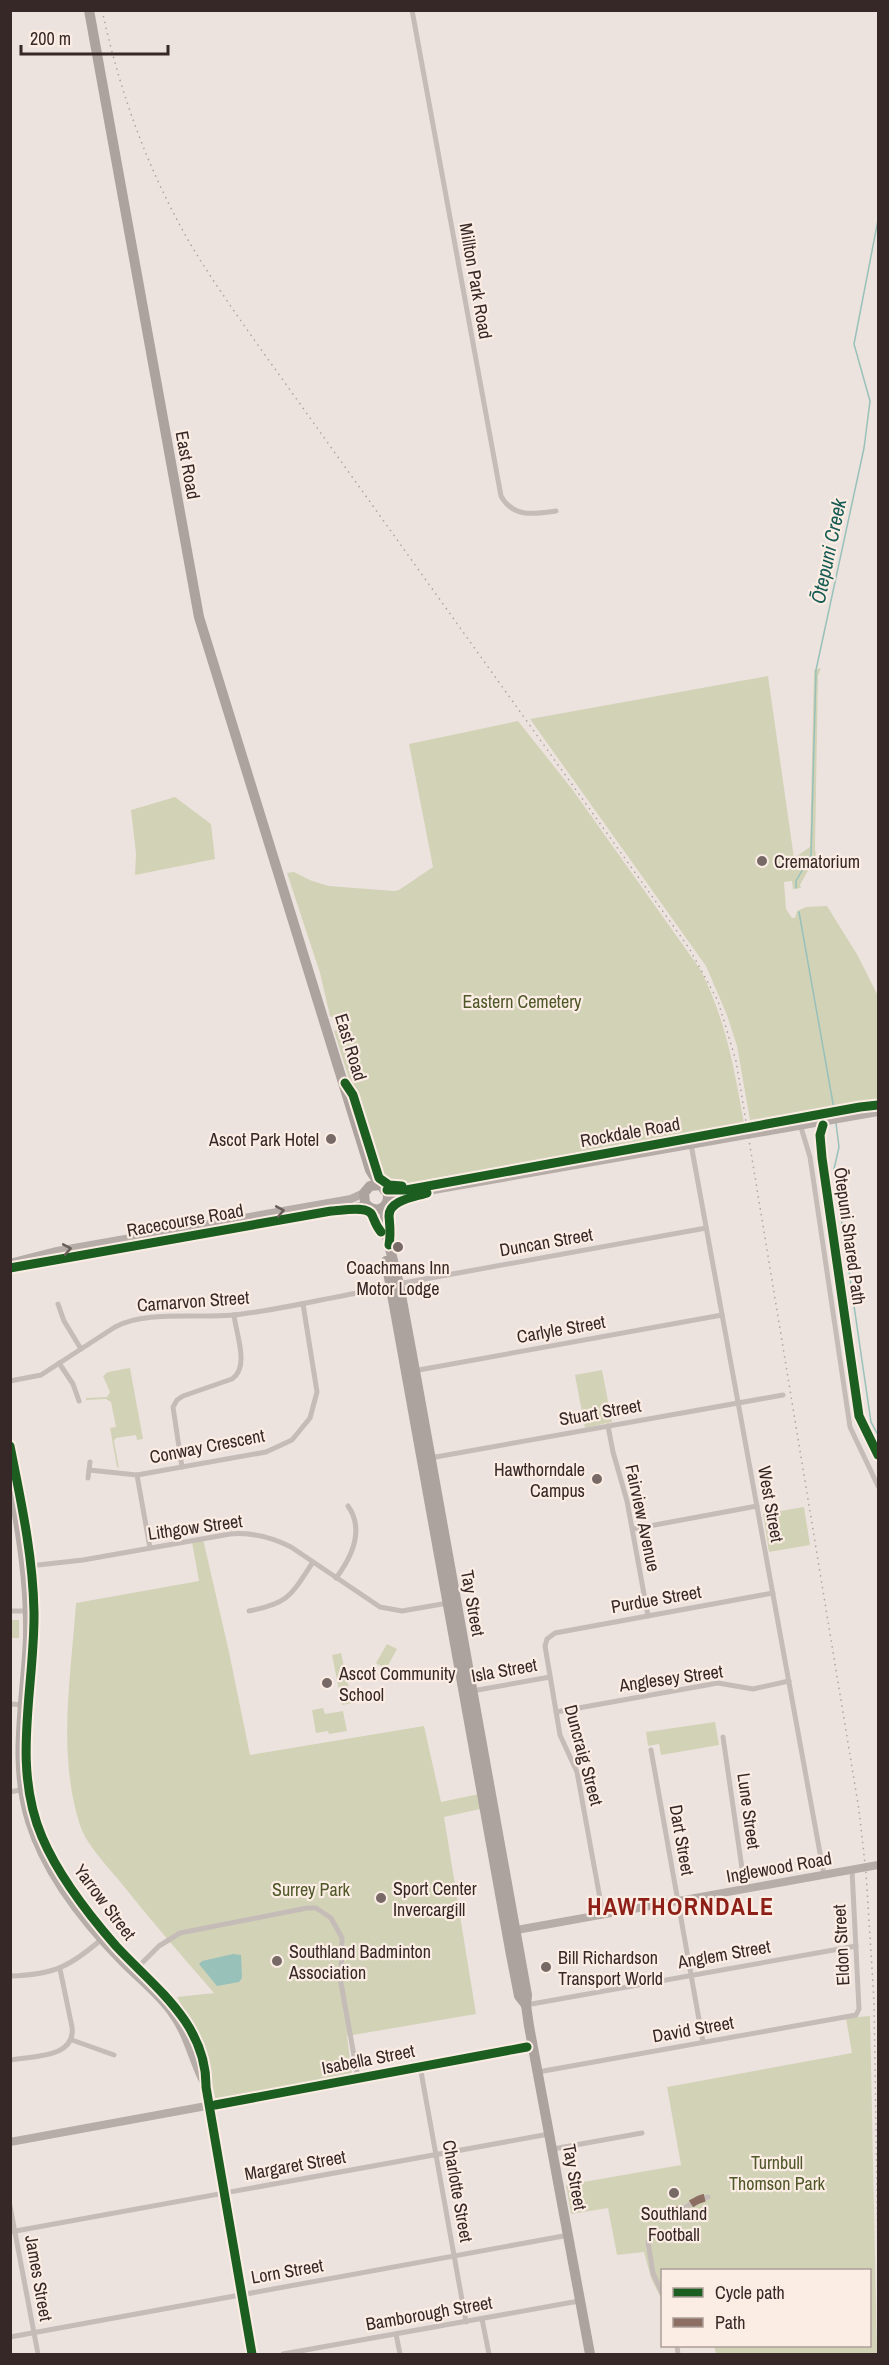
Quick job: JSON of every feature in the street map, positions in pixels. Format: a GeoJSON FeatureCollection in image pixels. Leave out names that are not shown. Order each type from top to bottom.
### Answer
{"type":"FeatureCollection","features":[{"type":"Feature","properties":{"kind":"highway","name":"East Road"},"geometry":{"type":"LineString","coordinates":[[89,10],[199,617],[302,944],[370,1170],[376,1197]]}},
{"type":"Feature","properties":{"kind":"highway","name":"Tay Street"},"geometry":{"type":"LineString","coordinates":[[376,1197],[380,1226],[395,1286],[511,1931],[527,1995],[526,2005],[533,2046],[590,2355]]}},
{"type":"Feature","properties":{"kind":"street","name":"Millton Park Road"},"geometry":{"type":"LineString","coordinates":[[412,10],[501,496],[511,509],[518,512],[556,511]]}},
{"type":"Feature","properties":{"kind":"street","name":"Rockdale Road"},"geometry":{"type":"LineString","coordinates":[[376,1197],[835,1116],[879,1106]]}},
{"type":"Feature","properties":{"kind":"street","name":"Rockdale Road"},"geometry":{"type":"LineString","coordinates":[[835,1116],[879,1112]]}},
{"type":"Feature","properties":{"kind":"street"},"geometry":{"type":"LineString","coordinates":[[799,1122],[810,1157],[850,1427],[879,1486]]}},
{"type":"Feature","properties":{"kind":"street","name":"West Street"},"geometry":{"type":"LineString","coordinates":[[691,1142],[824,1875]]}},
{"type":"Feature","properties":{"kind":"street","name":"Racecourse Road"},"geometry":{"type":"LineString","coordinates":[[10,1263],[57,1251],[351,1199],[376,1197]]}},
{"type":"Feature","properties":{"kind":"street","name":"Racecourse Road"},"geometry":{"type":"LineString","coordinates":[[10,1268],[97,1253],[376,1197]]}},
{"type":"Feature","properties":{"kind":"street","name":"Duncan Street"},"geometry":{"type":"LineString","coordinates":[[395,1286],[706,1228]]}},
{"type":"Feature","properties":{"kind":"street"},"geometry":{"type":"LineString","coordinates":[[96,1244],[97,1253]]}},
{"type":"Feature","properties":{"kind":"street","name":"Carnarvon Street"},"geometry":{"type":"LineString","coordinates":[[10,1381],[41,1375],[115,1326],[129,1321],[149,1318],[234,1316],[395,1286]]}},
{"type":"Feature","properties":{"kind":"street"},"geometry":{"type":"LineString","coordinates":[[58,1304],[64,1321],[81,1349]]}},
{"type":"Feature","properties":{"kind":"street","name":"Conway Crescent"},"geometry":{"type":"LineString","coordinates":[[89,1470],[137,1475],[271,1451],[292,1440],[303,1428],[312,1412],[317,1392],[303,1304]]}},
{"type":"Feature","properties":{"kind":"street","name":"Carlyle Street"},"geometry":{"type":"LineString","coordinates":[[410,1372],[722,1315]]}},
{"type":"Feature","properties":{"kind":"street"},"geometry":{"type":"LineString","coordinates":[[182,1467],[172,1415],[173,1407],[183,1396],[238,1375],[242,1361],[234,1316]]}},
{"type":"Feature","properties":{"kind":"street"},"geometry":{"type":"LineString","coordinates":[[59,1363],[73,1384],[79,1401]]}},
{"type":"Feature","properties":{"kind":"street","name":"Stuart Street"},"geometry":{"type":"LineString","coordinates":[[426,1459],[783,1395]]}},
{"type":"Feature","properties":{"kind":"street","name":"Fairview Avenue"},"geometry":{"type":"LineString","coordinates":[[608,1426],[633,1529],[648,1616]]}},
{"type":"Feature","properties":{"kind":"street","name":"Yarrow Street"},"geometry":{"type":"LineString","coordinates":[[10,1446],[18,1525]]}},
{"type":"Feature","properties":{"kind":"street"},"geometry":{"type":"LineString","coordinates":[[88,1478],[90,1462]]}},
{"type":"Feature","properties":{"kind":"street"},"geometry":{"type":"LineString","coordinates":[[137,1475],[150,1548]]}},
{"type":"Feature","properties":{"kind":"street","name":"Yarrow Street"},"geometry":{"type":"LineString","coordinates":[[10,1484],[27,1566],[30,1611],[25,1705],[19,1744],[28,1821],[39,1848],[67,1894],[176,2019],[185,2036],[206,2087],[210,2106],[252,2355]]}},
{"type":"Feature","properties":{"kind":"street"},"geometry":{"type":"LineString","coordinates":[[336,1578],[351,1555],[355,1539],[353,1513],[348,1506]]}},
{"type":"Feature","properties":{"kind":"street"},"geometry":{"type":"LineString","coordinates":[[633,1529],[757,1506]]}},
{"type":"Feature","properties":{"kind":"street","name":"Lithgow Street"},"geometry":{"type":"LineString","coordinates":[[27,1566],[75,1561],[230,1534],[251,1534],[283,1543],[375,1605],[386,1609],[408,1610],[452,1602]]}},
{"type":"Feature","properties":{"kind":"street"},"geometry":{"type":"LineString","coordinates":[[249,1611],[274,1606],[284,1601],[291,1595],[313,1562]]}},
{"type":"Feature","properties":{"kind":"street","name":"Purdue Street"},"geometry":{"type":"LineString","coordinates":[[547,1639],[555,1633],[772,1593]]}},
{"type":"Feature","properties":{"kind":"street"},"geometry":{"type":"LineString","coordinates":[[10,1611],[30,1611]]}},
{"type":"Feature","properties":{"kind":"street","name":"Duncraig Street"},"geometry":{"type":"LineString","coordinates":[[547,1639],[544,1646],[556,1712],[562,1740],[577,1772],[603,1915]]}},
{"type":"Feature","properties":{"kind":"street","name":"Isla Street"},"geometry":{"type":"LineString","coordinates":[[468,1692],[550,1677]]}},
{"type":"Feature","properties":{"kind":"street","name":"Anglesey Street"},"geometry":{"type":"LineString","coordinates":[[556,1712],[718,1683],[753,1689],[789,1681]]}},
{"type":"Feature","properties":{"kind":"street"},"geometry":{"type":"LineString","coordinates":[[10,1704],[25,1705]]}},
{"type":"Feature","properties":{"kind":"street","name":"Lune Street"},"geometry":{"type":"LineString","coordinates":[[723,1737],[745,1889]]}},
{"type":"Feature","properties":{"kind":"street","name":"Dart Street"},"geometry":{"type":"LineString","coordinates":[[651,1750],[703,2043]]}},
{"type":"Feature","properties":{"kind":"street"},"geometry":{"type":"LineString","coordinates":[[10,1792],[25,1789]]}},
{"type":"Feature","properties":{"kind":"street","name":"Inglewood Road"},"geometry":{"type":"LineString","coordinates":[[511,1931],[879,1865]]}},
{"type":"Feature","properties":{"kind":"street","name":"Eldon Street"},"geometry":{"type":"LineString","coordinates":[[852,1870],[860,2009],[854,2015]]}},
{"type":"Feature","properties":{"kind":"street"},"geometry":{"type":"LineString","coordinates":[[135,1970],[162,1943],[184,1932],[307,1908],[320,1910],[333,1921],[342,1938],[341,1983],[358,2078]]}},
{"type":"Feature","properties":{"kind":"street"},"geometry":{"type":"LineString","coordinates":[[10,1976],[38,1975],[60,1969],[73,1963],[104,1937]]}},
{"type":"Feature","properties":{"kind":"street","name":"Anglem Street"},"geometry":{"type":"LineString","coordinates":[[526,2005],[856,1946]]}},
{"type":"Feature","properties":{"kind":"street"},"geometry":{"type":"LineString","coordinates":[[10,2060],[63,2050],[72,2040],[72,2027],[60,1969]]}},
{"type":"Feature","properties":{"kind":"street","name":"David Street"},"geometry":{"type":"LineString","coordinates":[[538,2072],[854,2015]]}},
{"type":"Feature","properties":{"kind":"street"},"geometry":{"type":"LineString","coordinates":[[72,2040],[114,2055]]}},
{"type":"Feature","properties":{"kind":"street","name":"Isabella Street"},"geometry":{"type":"LineString","coordinates":[[10,2142],[533,2046]]}},
{"type":"Feature","properties":{"kind":"street","name":"Charlotte Street"},"geometry":{"type":"LineString","coordinates":[[420,2066],[466,2322]]}},
{"type":"Feature","properties":{"kind":"street"},"geometry":{"type":"LineString","coordinates":[[553,2150],[642,2133]]}},
{"type":"Feature","properties":{"kind":"street","name":"Margaret Street"},"geometry":{"type":"LineString","coordinates":[[13,2231],[550,2134]]}},
{"type":"Feature","properties":{"kind":"street"},"geometry":{"type":"LineString","coordinates":[[670,2212],[680,2211],[693,2200],[708,2197]]}},
{"type":"Feature","properties":{"kind":"street","name":"James Street"},"geometry":{"type":"LineString","coordinates":[[10,2206],[38,2355]]}},
{"type":"Feature","properties":{"kind":"street","name":"Lorn Street"},"geometry":{"type":"LineString","coordinates":[[10,2337],[569,2235]]}},
{"type":"Feature","properties":{"kind":"street"},"geometry":{"type":"LineString","coordinates":[[648,2242],[653,2273],[661,2289]]}},
{"type":"Feature","properties":{"kind":"street","name":"Bamborough Street"},"geometry":{"type":"LineString","coordinates":[[283,2355],[317,2352],[396,2334],[581,2301]]}},
{"type":"Feature","properties":{"kind":"street"},"geometry":{"type":"LineString","coordinates":[[482,2319],[489,2355]]}},
{"type":"Feature","properties":{"kind":"street"},"geometry":{"type":"LineString","coordinates":[[396,2334],[400,2355]]}},
{"type":"Feature","properties":{"kind":"green space"},"geometry":{"type":"Polygon","coordinates":[[[821,668],[818,676],[816,856],[800,885],[801,888],[793,889],[792,881],[784,882],[786,909],[792,918],[795,918],[797,911],[806,907],[827,906],[858,956],[878,996],[878,1099],[750,1120],[737,1046],[727,1015],[706,966],[530,719],[768,676],[794,858],[810,847],[814,670],[821,668]]]}},
{"type":"Feature","properties":{"kind":"green space","name":"Eastern Cemetery"},"geometry":{"type":"Polygon","coordinates":[[[518,721],[572,789],[700,969],[723,1026],[744,1123],[403,1184],[388,1184],[379,1174],[334,1031],[337,1030],[334,1018],[330,1016],[320,973],[287,873],[294,872],[329,886],[399,890],[433,867],[409,744],[518,721]]]}},
{"type":"Feature","properties":{"kind":"green space"},"geometry":{"type":"Polygon","coordinates":[[[175,797],[211,824],[215,859],[135,875],[136,853],[131,810],[175,797]]]}},
{"type":"Feature","properties":{"kind":"green space"},"geometry":{"type":"Polygon","coordinates":[[[130,1368],[143,1439],[137,1440],[136,1435],[116,1438],[114,1441],[119,1468],[110,1428],[116,1427],[111,1402],[106,1399],[86,1400],[86,1398],[107,1397],[110,1392],[103,1376],[108,1372],[130,1368]]]}},
{"type":"Feature","properties":{"kind":"green space"},"geometry":{"type":"Polygon","coordinates":[[[602,1370],[612,1422],[585,1428],[575,1375],[602,1370]]]}},
{"type":"Feature","properties":{"kind":"green space"},"geometry":{"type":"Polygon","coordinates":[[[804,1507],[810,1545],[769,1552],[763,1514],[804,1507]]]}},
{"type":"Feature","properties":{"kind":"green space","name":"Surrey Park"},"geometry":{"type":"Polygon","coordinates":[[[203,1539],[250,1755],[424,1726],[441,1802],[479,1794],[480,1809],[444,1817],[476,2014],[347,2036],[352,2075],[216,2102],[199,2036],[177,1997],[214,1993],[101,1860],[86,1838],[73,1798],[67,1743],[76,1603],[199,1581],[192,1542],[203,1539]]]}},
{"type":"Feature","properties":{"kind":"green space"},"geometry":{"type":"Polygon","coordinates":[[[11,1620],[19,1620],[19,1638],[11,1638],[11,1620]]]}},
{"type":"Feature","properties":{"kind":"green space"},"geometry":{"type":"Polygon","coordinates":[[[387,1644],[397,1649],[386,1669],[376,1663],[387,1644]]]}},
{"type":"Feature","properties":{"kind":"green space"},"geometry":{"type":"Polygon","coordinates":[[[341,1653],[352,1703],[342,1705],[332,1655],[341,1653]]]}},
{"type":"Feature","properties":{"kind":"green space"},"geometry":{"type":"Polygon","coordinates":[[[323,1708],[325,1714],[343,1711],[347,1731],[329,1734],[328,1731],[316,1733],[312,1710],[323,1708]]]}},
{"type":"Feature","properties":{"kind":"green space"},"geometry":{"type":"Polygon","coordinates":[[[715,1722],[719,1745],[661,1755],[659,1744],[648,1746],[646,1732],[715,1722]]]}},
{"type":"Feature","properties":{"kind":"green space","name":"Turnbull Thomson Park"},"geometry":{"type":"Polygon","coordinates":[[[870,2016],[877,2354],[716,2354],[714,2347],[871,2347],[871,2269],[661,2269],[661,2298],[651,2278],[644,2252],[617,2255],[608,2208],[571,2214],[566,2185],[681,2165],[667,2087],[852,2053],[846,2018],[870,2016]]]}},
{"type":"Feature","properties":{"kind":"water"},"geometry":{"type":"Polygon","coordinates":[[[233,1954],[241,1955],[242,1978],[239,1982],[217,1986],[199,1964],[202,1961],[233,1954]]]}},
{"type":"Feature","properties":{"kind":"waterway","name":"Ōtepuni Creek"},"geometry":{"type":"LineString","coordinates":[[796,888],[796,881],[811,855],[816,670],[864,448],[870,401],[854,344],[878,220]]}},
{"type":"Feature","properties":{"kind":"waterway","name":"Ōtepuni Creek"},"geometry":{"type":"LineString","coordinates":[[799,912],[834,1109]]}},
{"type":"Feature","properties":{"kind":"waterway","name":"Ōtepuni Creek"},"geometry":{"type":"LineString","coordinates":[[836,1123],[839,1147],[834,1169],[871,1422],[878,1435]]}},
{"type":"Feature","properties":{"kind":"railway"},"geometry":{"type":"LineString","coordinates":[[102,10],[117,71],[137,131],[161,189],[199,258],[260,348],[689,948],[718,1001],[736,1061],[859,1810],[866,1873],[874,2000],[878,2263]]}},
{"type":"Feature","properties":{"kind":"marked path"},"geometry":{"type":"LineString","coordinates":[[670,2212],[680,2210],[708,2197]]}},
{"type":"Feature","properties":{"kind":"cycle path"},"geometry":{"type":"LineString","coordinates":[[345,1083],[353,1095],[379,1178],[389,1185],[402,1186]]}},
{"type":"Feature","properties":{"kind":"cycle path"},"geometry":{"type":"LineString","coordinates":[[387,1190],[406,1190],[878,1105]]}},
{"type":"Feature","properties":{"kind":"cycle path","name":"Ōtepuni Shared Path"},"geometry":{"type":"LineString","coordinates":[[823,1125],[820,1135],[822,1158],[859,1416],[878,1455]]}},
{"type":"Feature","properties":{"kind":"cycle path"},"geometry":{"type":"LineString","coordinates":[[389,1245],[389,1216],[393,1206],[427,1193]]}},
{"type":"Feature","properties":{"kind":"cycle path"},"geometry":{"type":"LineString","coordinates":[[10,1268],[331,1211],[365,1210],[372,1215],[381,1232]]}},
{"type":"Feature","properties":{"kind":"cycle path"},"geometry":{"type":"LineString","coordinates":[[10,1446],[26,1529],[33,1591],[33,1640],[26,1754],[33,1810],[49,1852],[75,1895],[116,1946],[176,2008],[198,2044],[204,2065],[252,2354]]}},
{"type":"Feature","properties":{"kind":"cycle path"},"geometry":{"type":"LineString","coordinates":[[215,2105],[527,2047]]}},
{"type":"Feature","properties":{"kind":"place","name":"Crematorium"},"geometry":{"type":"Point","coordinates":[762,861]}},
{"type":"Feature","properties":{"kind":"place","name":"Ascot Park Hotel"},"geometry":{"type":"Point","coordinates":[331,1139]}},
{"type":"Feature","properties":{"kind":"place","name":"Coachmans Inn Motor Lodge"},"geometry":{"type":"Point","coordinates":[398,1247]}},
{"type":"Feature","properties":{"kind":"place","name":"Hawthorndale Campus"},"geometry":{"type":"Point","coordinates":[597,1479]}},
{"type":"Feature","properties":{"kind":"place","name":"Ascot Community School"},"geometry":{"type":"Point","coordinates":[327,1683]}},
{"type":"Feature","properties":{"kind":"place","name":"Sport Center Invercargill"},"geometry":{"type":"Point","coordinates":[381,1898]}},
{"type":"Feature","properties":{"kind":"place","name":"Southland Badminton Association"},"geometry":{"type":"Point","coordinates":[277,1961]}},
{"type":"Feature","properties":{"kind":"place","name":"Bill Richardson Transport World"},"geometry":{"type":"Point","coordinates":[546,1967]}},
{"type":"Feature","properties":{"kind":"place","name":"Southland Football"},"geometry":{"type":"Point","coordinates":[674,2193]}},
{"type":"Feature","properties":{"kind":"district","name":"HAWTHORNDALE"},"geometry":{"type":"Point","coordinates":[681,1906]}}]}
